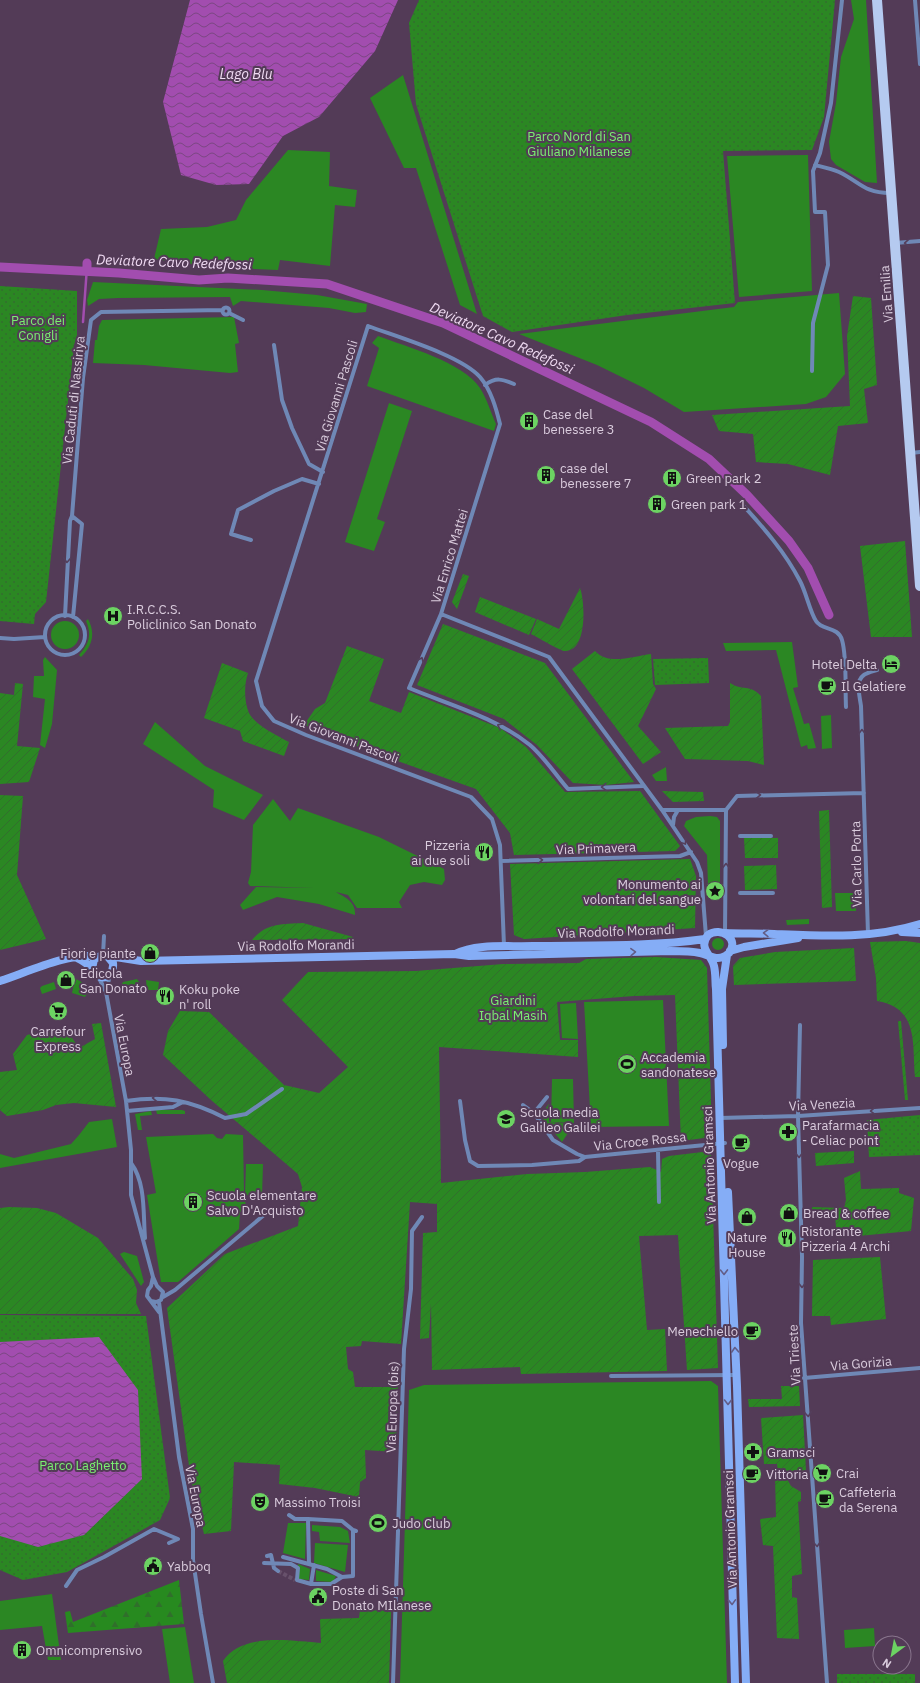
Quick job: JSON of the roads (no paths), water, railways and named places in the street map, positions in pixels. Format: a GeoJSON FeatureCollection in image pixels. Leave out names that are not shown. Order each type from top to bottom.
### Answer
{"type":"FeatureCollection","features":[{"type":"Feature","properties":{"kind":"main road","name":"Via Emilia"},"geometry":{"type":"LineString","coordinates":[[877,0],[895,243],[915,453],[920,586]]}},
{"type":"Feature","properties":{"kind":"street"},"geometry":{"type":"LineString","coordinates":[[812,370],[814,323],[828,266],[825,212],[815,212],[813,171],[820,153],[831,103],[842,0]]}},
{"type":"Feature","properties":{"kind":"street"},"geometry":{"type":"LineString","coordinates":[[915,0],[920,64]]}},
{"type":"Feature","properties":{"kind":"street"},"geometry":{"type":"LineString","coordinates":[[815,165],[839,172],[868,190],[878,193],[891,193]]}},
{"type":"Feature","properties":{"kind":"street"},"geometry":{"type":"LineString","coordinates":[[895,243],[920,242]]}},
{"type":"Feature","properties":{"kind":"street","name":"Via Caduti di Nassiriya"},"geometry":{"type":"LineString","coordinates":[[65,616],[70,521],[72,516],[83,378],[91,320],[101,312],[223,310],[228,308],[229,313],[243,320]]}},
{"type":"Feature","properties":{"kind":"street","name":"Via Enrico Mattei"},"geometry":{"type":"LineString","coordinates":[[368,326],[461,361],[480,377],[485,385],[494,401],[500,424],[441,614],[549,657],[673,825],[697,862],[701,873],[706,927],[705,938]]}},
{"type":"Feature","properties":{"kind":"street","name":"Via Giovanni Pascoli"},"geometry":{"type":"LineString","coordinates":[[368,326],[256,681],[262,706],[274,721],[293,730],[472,797],[492,819],[500,845],[504,947]]}},
{"type":"Feature","properties":{"kind":"street","name":"Via Giovanni Pascoli"},"geometry":{"type":"LineString","coordinates":[[274,345],[282,400],[292,428],[309,464],[323,472]]}},
{"type":"Feature","properties":{"kind":"street"},"geometry":{"type":"LineString","coordinates":[[485,385],[492,380],[501,379],[514,384]]}},
{"type":"Feature","properties":{"kind":"street"},"geometry":{"type":"LineString","coordinates":[[251,540],[231,534],[238,510],[274,491],[302,479],[319,484]]}},
{"type":"Feature","properties":{"kind":"street"},"geometry":{"type":"LineString","coordinates":[[741,503],[772,538],[792,566],[809,600],[815,620],[822,626],[838,633],[843,645],[846,707]]}},
{"type":"Feature","properties":{"kind":"street"},"geometry":{"type":"LineString","coordinates":[[72,516],[82,524],[73,617]]}},
{"type":"Feature","properties":{"kind":"street"},"geometry":{"type":"LineString","coordinates":[[441,614],[409,688],[502,725],[530,746],[547,762],[568,789],[643,786]]}},
{"type":"Feature","properties":{"kind":"street"},"geometry":{"type":"LineString","coordinates":[[59,617],[73,617],[82,625],[85,634],[82,646],[76,652],[67,655],[57,654],[48,646],[45,637],[47,628],[50,622],[59,617]]}},
{"type":"Feature","properties":{"kind":"street"},"geometry":{"type":"LineString","coordinates":[[0,638],[14,639],[45,637]]}},
{"type":"Feature","properties":{"kind":"street","name":"Via Carlo Porta"},"geometry":{"type":"LineString","coordinates":[[868,934],[861,706],[858,681],[866,672],[877,670]]}},
{"type":"Feature","properties":{"kind":"street"},"geometry":{"type":"LineString","coordinates":[[729,953],[731,942],[725,933],[726,810],[737,796],[864,793]]}},
{"type":"Feature","properties":{"kind":"street"},"geometry":{"type":"LineString","coordinates":[[662,810],[726,810]]}},
{"type":"Feature","properties":{"kind":"street"},"geometry":{"type":"LineString","coordinates":[[673,825],[674,817],[678,810]]}},
{"type":"Feature","properties":{"kind":"street"},"geometry":{"type":"LineString","coordinates":[[740,836],[771,836]]}},
{"type":"Feature","properties":{"kind":"street","name":"Via Primavera"},"geometry":{"type":"LineString","coordinates":[[501,861],[680,856],[691,852]]}},
{"type":"Feature","properties":{"kind":"street"},"geometry":{"type":"LineString","coordinates":[[740,893],[773,892]]}},
{"type":"Feature","properties":{"kind":"street"},"geometry":{"type":"LineString","coordinates":[[805,936],[744,947],[717,958],[709,955],[704,948],[705,938],[712,932],[773,933],[805,936],[868,934],[894,931],[920,924]]}},
{"type":"Feature","properties":{"kind":"street"},"geometry":{"type":"LineString","coordinates":[[894,931],[920,933]]}},
{"type":"Feature","properties":{"kind":"street"},"geometry":{"type":"LineString","coordinates":[[103,956],[104,936]]}},
{"type":"Feature","properties":{"kind":"street","name":"Via Rodolfo Morandi"},"geometry":{"type":"LineString","coordinates":[[458,955],[466,949],[625,944],[705,938]]}},
{"type":"Feature","properties":{"kind":"street","name":"Via Rodolfo Morandi"},"geometry":{"type":"LineString","coordinates":[[504,947],[512,951],[596,948],[606,953]]}},
{"type":"Feature","properties":{"kind":"street","name":"Via Rodolfo Morandi"},"geometry":{"type":"LineString","coordinates":[[0,982],[56,961],[89,955],[138,960],[671,951],[697,952],[709,955]]}},
{"type":"Feature","properties":{"kind":"street","name":"Via Antonio Gramsci"},"geometry":{"type":"LineString","coordinates":[[722,1118],[722,989],[729,953]]}},
{"type":"Feature","properties":{"kind":"street","name":"Via Antonio Gramsci"},"geometry":{"type":"LineString","coordinates":[[709,955],[715,968],[736,1375],[746,1683]]}},
{"type":"Feature","properties":{"kind":"street"},"geometry":{"type":"LineString","coordinates":[[92,969],[92,962],[103,956]]}},
{"type":"Feature","properties":{"kind":"street"},"geometry":{"type":"LineString","coordinates":[[77,958],[86,963],[99,977],[112,971],[113,963],[103,956]]}},
{"type":"Feature","properties":{"kind":"street","name":"Via Rodolfo Morandi"},"geometry":{"type":"LineString","coordinates":[[112,971],[138,960]]}},
{"type":"Feature","properties":{"kind":"street","name":"Via Europa"},"geometry":{"type":"LineString","coordinates":[[106,992],[112,971]]}},
{"type":"Feature","properties":{"kind":"street","name":"Via Europa"},"geometry":{"type":"LineString","coordinates":[[99,977],[106,992],[126,1101],[131,1163],[131,1195],[146,1246],[153,1277],[156,1286],[163,1292],[163,1298]]}},
{"type":"Feature","properties":{"kind":"street","name":"Via Trieste"},"geometry":{"type":"LineString","coordinates":[[800,1025],[798,1116],[802,1235],[800,1323],[809,1420],[827,1683]]}},
{"type":"Feature","properties":{"kind":"street"},"geometry":{"type":"LineString","coordinates":[[126,1101],[150,1097],[183,1102],[204,1107],[225,1118],[246,1114],[282,1089]]}},
{"type":"Feature","properties":{"kind":"street"},"geometry":{"type":"LineString","coordinates":[[534,1113],[547,1097]]}},
{"type":"Feature","properties":{"kind":"street"},"geometry":{"type":"LineString","coordinates":[[127,1111],[173,1107],[183,1102]]}},
{"type":"Feature","properties":{"kind":"street","name":"Via Croce Rossa"},"geometry":{"type":"LineString","coordinates":[[460,1102],[465,1140],[470,1161],[478,1166],[532,1165],[578,1161],[585,1157],[658,1151],[723,1143]]}},
{"type":"Feature","properties":{"kind":"street"},"geometry":{"type":"LineString","coordinates":[[523,1105],[534,1113],[553,1140],[585,1157]]}},
{"type":"Feature","properties":{"kind":"street","name":"Via Venezia"},"geometry":{"type":"LineString","coordinates":[[722,1118],[798,1116],[920,1108]]}},
{"type":"Feature","properties":{"kind":"street","name":"Via Antonio Gramsci"},"geometry":{"type":"LineString","coordinates":[[723,1143],[730,1532],[735,1683]]}},
{"type":"Feature","properties":{"kind":"street"},"geometry":{"type":"LineString","coordinates":[[658,1151],[659,1202]]}},
{"type":"Feature","properties":{"kind":"street","name":"Via Europa"},"geometry":{"type":"LineString","coordinates":[[131,1163],[137,1170],[140,1182],[146,1246]]}},
{"type":"Feature","properties":{"kind":"street"},"geometry":{"type":"LineString","coordinates":[[151,1301],[159,1302],[175,1290],[264,1215]]}},
{"type":"Feature","properties":{"kind":"street","name":"Via Europa (bis)"},"geometry":{"type":"LineString","coordinates":[[393,1683],[404,1349],[411,1289],[412,1231],[422,1217]]}},
{"type":"Feature","properties":{"kind":"street"},"geometry":{"type":"LineString","coordinates":[[156,1286],[175,1290]]}},
{"type":"Feature","properties":{"kind":"street","name":"Via Europa"},"geometry":{"type":"LineString","coordinates":[[156,1286],[147,1293],[147,1297],[159,1312]]}},
{"type":"Feature","properties":{"kind":"street","name":"Via Europa"},"geometry":{"type":"LineString","coordinates":[[159,1302],[159,1312],[179,1457],[193,1529],[193,1560],[213,1683]]}},
{"type":"Feature","properties":{"kind":"street","name":"Via Gorizia"},"geometry":{"type":"LineString","coordinates":[[804,1378],[920,1368]]}},
{"type":"Feature","properties":{"kind":"street"},"geometry":{"type":"LineString","coordinates":[[611,1376],[736,1375]]}},
{"type":"Feature","properties":{"kind":"street"},"geometry":{"type":"LineString","coordinates":[[264,1563],[291,1564],[298,1568],[296,1580],[311,1584],[331,1584],[342,1577],[353,1576],[355,1531],[342,1521],[295,1519],[289,1515]]}},
{"type":"Feature","properties":{"kind":"street"},"geometry":{"type":"LineString","coordinates":[[308,1519],[309,1564]]}},
{"type":"Feature","properties":{"kind":"street"},"geometry":{"type":"LineString","coordinates":[[66,1586],[77,1570],[104,1558],[154,1529],[178,1539],[169,1543]]}},
{"type":"Feature","properties":{"kind":"street"},"geometry":{"type":"LineString","coordinates":[[730,1532],[742,1532]]}},
{"type":"Feature","properties":{"kind":"street"},"geometry":{"type":"LineString","coordinates":[[267,1556],[271,1556],[274,1568],[278,1572]]}},
{"type":"Feature","properties":{"kind":"street"},"geometry":{"type":"LineString","coordinates":[[283,1557],[327,1569],[342,1577]]}},
{"type":"Feature","properties":{"kind":"street"},"geometry":{"type":"LineString","coordinates":[[311,1584],[314,1565]]}},
{"type":"Feature","properties":{"kind":"water","name":"Lago Blu"},"geometry":{"type":"Polygon","coordinates":[[[190,0],[398,0],[375,51],[319,117],[283,136],[249,184],[216,185],[181,175],[163,102],[190,0]]]}},
{"type":"Feature","properties":{"kind":"water","name":"Parco Laghetto"},"geometry":{"type":"Polygon","coordinates":[[[99,1337],[138,1390],[142,1479],[84,1535],[38,1547],[0,1536],[0,1342],[99,1337]]]}},
{"type":"Feature","properties":{"kind":"waterway","name":"Deviatore Cavo Redefossi"},"geometry":{"type":"LineString","coordinates":[[0,267],[119,273],[199,280],[228,278],[327,284],[443,323],[651,422],[709,459],[747,495],[789,541],[808,568],[829,615]]}},
{"type":"Feature","properties":{"kind":"waterway"},"geometry":{"type":"LineString","coordinates":[[83,322],[87,267]]}},
{"type":"Feature","properties":{"kind":"tunnel"},"geometry":{"type":"LineString","coordinates":[[278,1571],[295,1580]]}},
{"type":"Feature","properties":{"kind":"place","name":"Case del benessere 3"},"geometry":{"type":"Point","coordinates":[529,421]}},
{"type":"Feature","properties":{"kind":"place","name":"case del benessere 7"},"geometry":{"type":"Point","coordinates":[546,475]}},
{"type":"Feature","properties":{"kind":"place","name":"Green park 2"},"geometry":{"type":"Point","coordinates":[672,478]}},
{"type":"Feature","properties":{"kind":"place","name":"Green park 1"},"geometry":{"type":"Point","coordinates":[657,504]}},
{"type":"Feature","properties":{"kind":"place","name":"I.R.C.C.S. Policlinico San Donato"},"geometry":{"type":"Point","coordinates":[113,616]}},
{"type":"Feature","properties":{"kind":"place","name":"Hotel Delta"},"geometry":{"type":"Point","coordinates":[891,664]}},
{"type":"Feature","properties":{"kind":"place","name":"Il Gelatiere"},"geometry":{"type":"Point","coordinates":[827,686]}},
{"type":"Feature","properties":{"kind":"place","name":"Pizzeria ai due soli"},"geometry":{"type":"Point","coordinates":[484,852]}},
{"type":"Feature","properties":{"kind":"place","name":"Monumento ai volontari del sangue"},"geometry":{"type":"Point","coordinates":[715,891]}},
{"type":"Feature","properties":{"kind":"place","name":"Fiori e piante"},"geometry":{"type":"Point","coordinates":[150,953]}},
{"type":"Feature","properties":{"kind":"place","name":"Edicola San Donato"},"geometry":{"type":"Point","coordinates":[66,980]}},
{"type":"Feature","properties":{"kind":"place","name":"Koku poke n' roll"},"geometry":{"type":"Point","coordinates":[165,996]}},
{"type":"Feature","properties":{"kind":"place","name":"Carrefour Express"},"geometry":{"type":"Point","coordinates":[58,1011]}},
{"type":"Feature","properties":{"kind":"place","name":"Accademia sandonatese"},"geometry":{"type":"Point","coordinates":[627,1064]}},
{"type":"Feature","properties":{"kind":"place","name":"Scuola media Galileo Galilei"},"geometry":{"type":"Point","coordinates":[506,1119]}},
{"type":"Feature","properties":{"kind":"place","name":"Parafarmacia - Celiac point"},"geometry":{"type":"Point","coordinates":[788,1132]}},
{"type":"Feature","properties":{"kind":"place","name":"Vogue"},"geometry":{"type":"Point","coordinates":[741,1143]}},
{"type":"Feature","properties":{"kind":"place","name":"Scuola elementare Salvo D'Acquisto"},"geometry":{"type":"Point","coordinates":[193,1202]}},
{"type":"Feature","properties":{"kind":"place","name":"Bread & coffee"},"geometry":{"type":"Point","coordinates":[789,1213]}},
{"type":"Feature","properties":{"kind":"place","name":"Nature House"},"geometry":{"type":"Point","coordinates":[747,1217]}},
{"type":"Feature","properties":{"kind":"place","name":"Ristorante Pizzeria 4 Archi"},"geometry":{"type":"Point","coordinates":[787,1238]}},
{"type":"Feature","properties":{"kind":"place","name":"Menechiello"},"geometry":{"type":"Point","coordinates":[752,1331]}},
{"type":"Feature","properties":{"kind":"place","name":"Gramsci"},"geometry":{"type":"Point","coordinates":[753,1452]}},
{"type":"Feature","properties":{"kind":"place","name":"Crai"},"geometry":{"type":"Point","coordinates":[822,1473]}},
{"type":"Feature","properties":{"kind":"place","name":"Vittoria"},"geometry":{"type":"Point","coordinates":[752,1474]}},
{"type":"Feature","properties":{"kind":"place","name":"Caffeteria da Serena"},"geometry":{"type":"Point","coordinates":[825,1499]}},
{"type":"Feature","properties":{"kind":"place","name":"Massimo Troisi"},"geometry":{"type":"Point","coordinates":[260,1502]}},
{"type":"Feature","properties":{"kind":"place","name":"Judo Club"},"geometry":{"type":"Point","coordinates":[378,1523]}},
{"type":"Feature","properties":{"kind":"place","name":"Yabboq"},"geometry":{"type":"Point","coordinates":[153,1566]}},
{"type":"Feature","properties":{"kind":"place","name":"Poste di San Donato MIlanese"},"geometry":{"type":"Point","coordinates":[318,1597]}},
{"type":"Feature","properties":{"kind":"place","name":"Omnicomprensivo"},"geometry":{"type":"Point","coordinates":[22,1650]}},
{"type":"Feature","properties":{"kind":"park label","name":"Parco Nord di San Giuliano Milanese"},"geometry":{"type":"Point","coordinates":[579,144]}},
{"type":"Feature","properties":{"kind":"park label","name":"Parco dei Conigli"},"geometry":{"type":"Point","coordinates":[38,328]}},
{"type":"Feature","properties":{"kind":"park label","name":"Giardini Iqbal Masih"},"geometry":{"type":"Point","coordinates":[513,1008]}}]}
